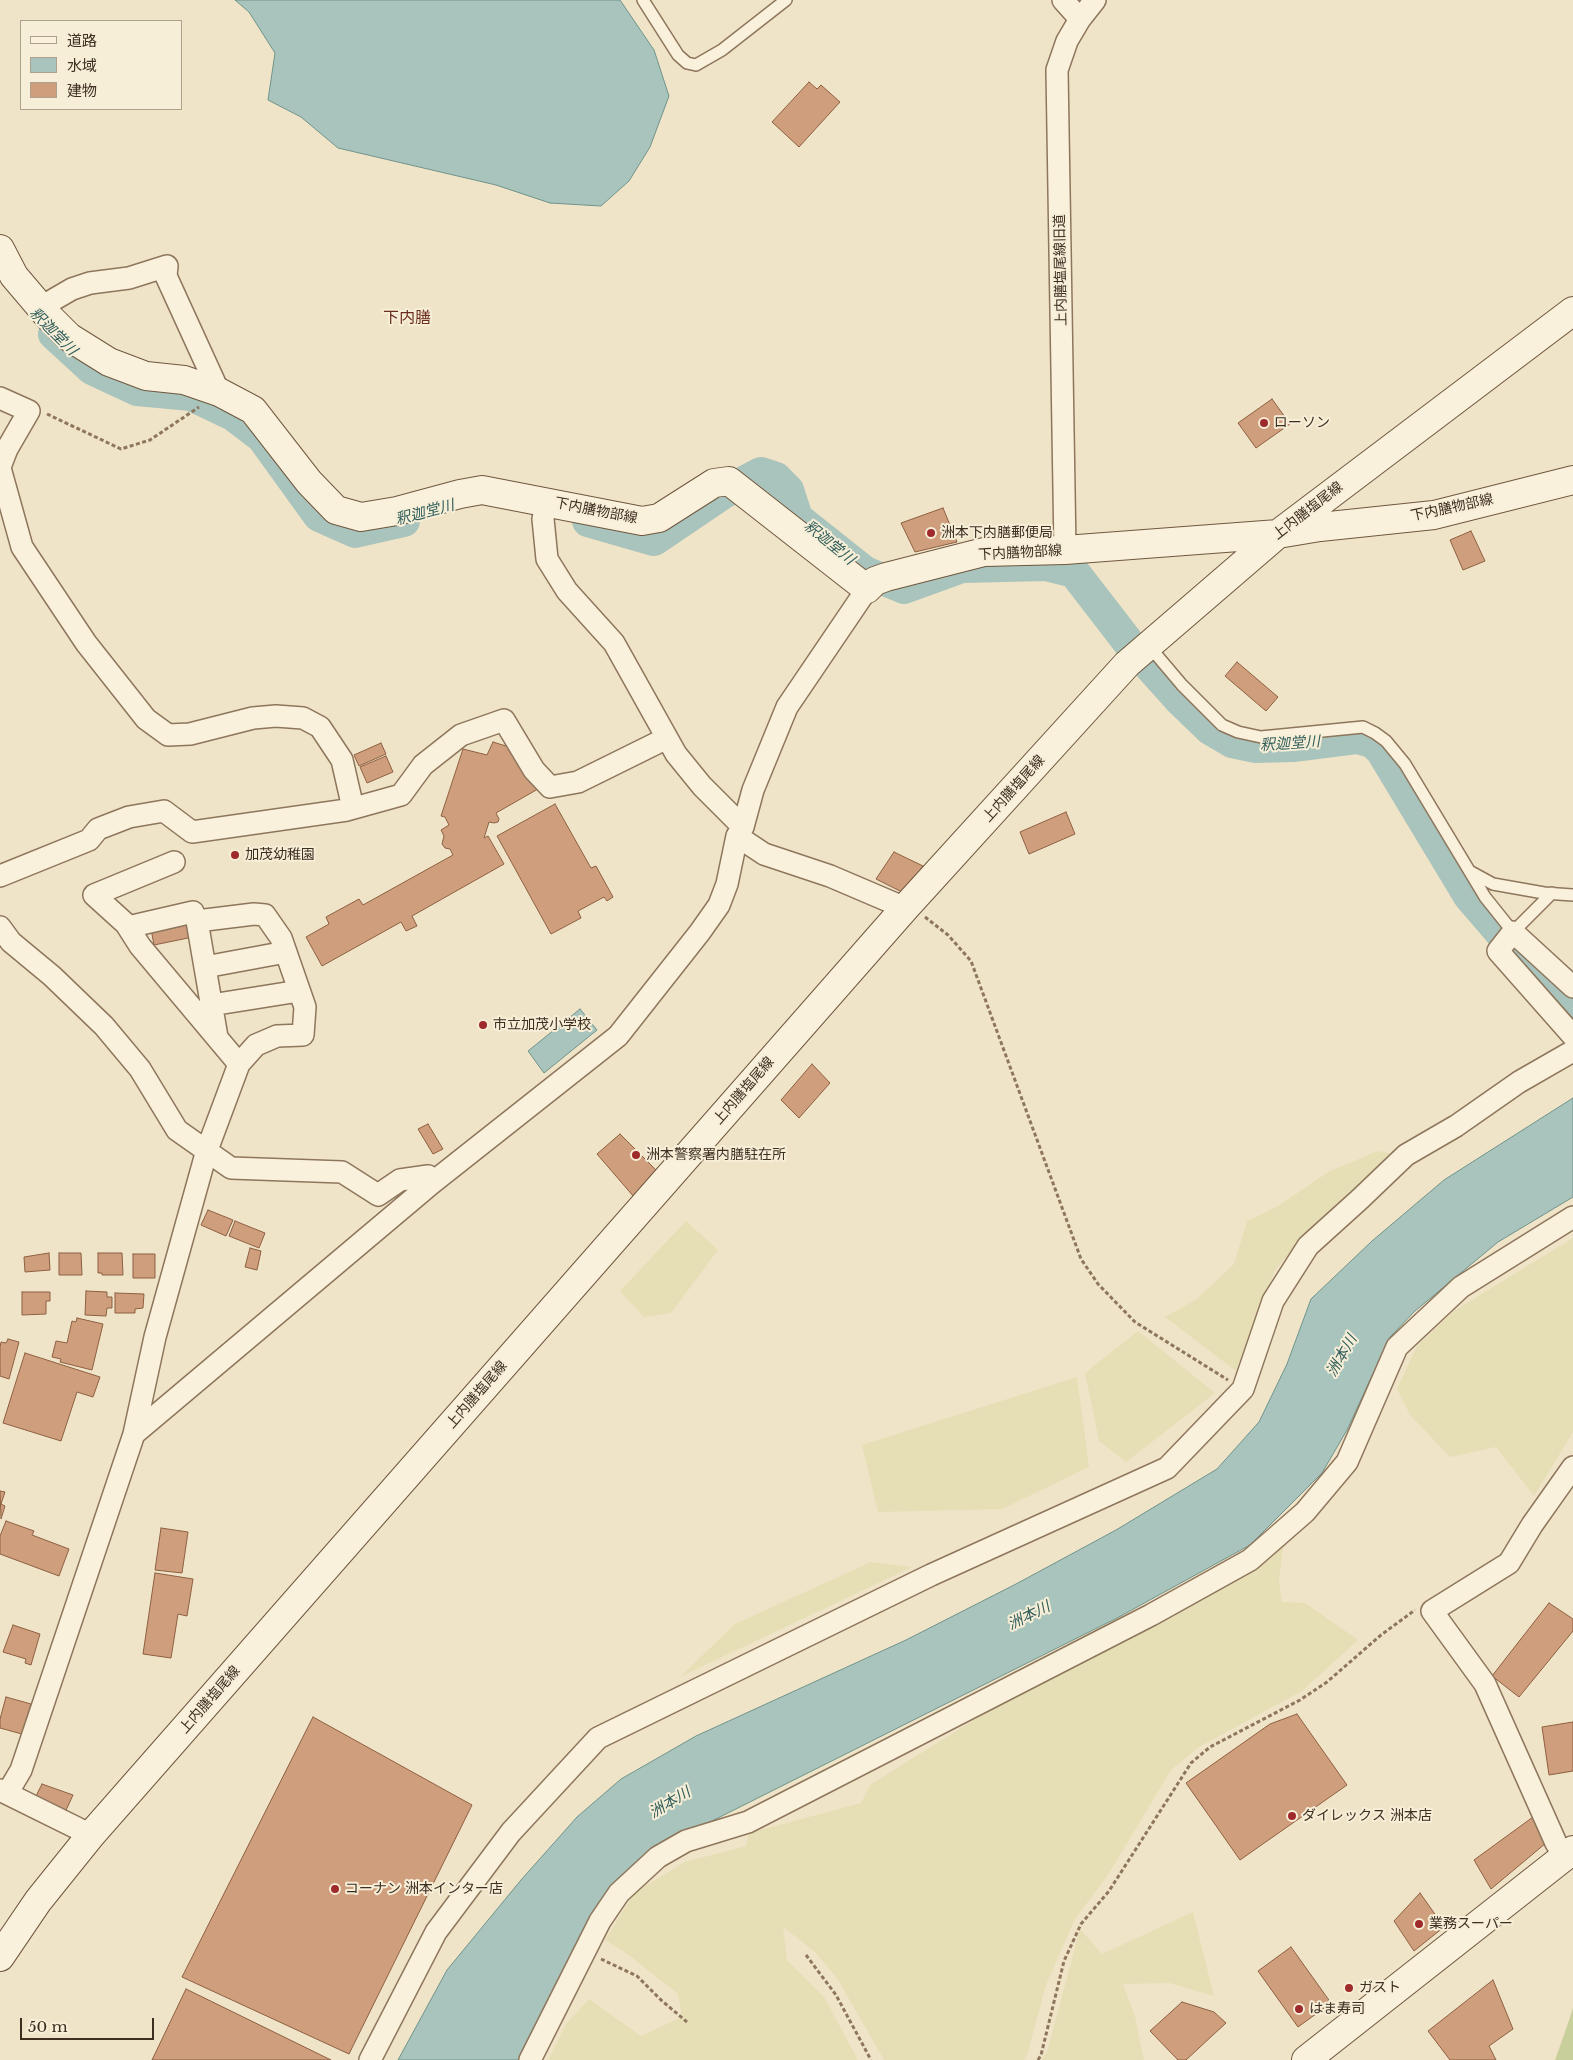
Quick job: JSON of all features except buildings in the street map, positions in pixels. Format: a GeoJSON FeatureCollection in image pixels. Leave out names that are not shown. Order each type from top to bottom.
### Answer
{"type":"FeatureCollection","features":[{"type":"Feature","properties":{"kind":"main road","name":"下内膳物部線"},"geometry":{"type":"LineString","coordinates":[[0,249],[14,276],[69,337],[109,362],[146,376],[184,380],[219,392],[253,410],[309,482],[336,510],[361,517],[397,512],[460,494],[482,490],[544,509],[642,521],[659,518],[714,483],[736,486],[876,583],[984,552],[1065,550],[1278,534],[1320,527],[1434,515],[1573,480]]}},
{"type":"Feature","properties":{"kind":"main road","name":"上内膳塩尾線"},"geometry":{"type":"LineString","coordinates":[[0,1957],[38,1902],[91,1835],[905,908],[1141,653],[1278,534],[1573,311]]}},
{"type":"Feature","properties":{"kind":"main road"},"geometry":{"type":"LineString","coordinates":[[1306,2060],[1569,1853]]}},
{"type":"Feature","properties":{"kind":"street"},"geometry":{"type":"LineString","coordinates":[[1063,0],[1080,19]]}},
{"type":"Feature","properties":{"kind":"street","name":"上内膳塩尾線旧道"},"geometry":{"type":"LineString","coordinates":[[1065,550],[1058,70],[1067,42],[1080,19],[1095,0]]}},
{"type":"Feature","properties":{"kind":"street"},"geometry":{"type":"LineString","coordinates":[[41,307],[72,289],[90,283],[129,278],[167,266],[166,276],[219,392]]}},
{"type":"Feature","properties":{"kind":"street"},"geometry":{"type":"LineString","coordinates":[[0,398],[29,411],[7,450],[0,468],[22,547],[86,643],[146,719],[168,735],[190,734],[253,718],[276,716],[304,718],[320,728],[342,760],[353,808]]}},
{"type":"Feature","properties":{"kind":"street"},"geometry":{"type":"LineString","coordinates":[[544,509],[547,559],[567,591],[614,643],[676,754],[740,832],[764,854],[830,876],[905,908]]}},
{"type":"Feature","properties":{"kind":"street"},"geometry":{"type":"LineString","coordinates":[[134,1434],[432,1183],[618,1036],[719,905],[727,884],[753,790],[787,707],[876,583]]}},
{"type":"Feature","properties":{"kind":"street"},"geometry":{"type":"LineString","coordinates":[[0,876],[89,840],[98,829],[129,817],[164,811],[192,832],[353,808],[401,795],[423,765],[461,735],[504,720],[534,770],[550,787],[578,782],[667,738]]}},
{"type":"Feature","properties":{"kind":"street"},"geometry":{"type":"LineString","coordinates":[[174,862],[94,895],[128,927],[140,946],[239,1064]]}},
{"type":"Feature","properties":{"kind":"street"},"geometry":{"type":"LineString","coordinates":[[128,927],[193,912],[197,921],[217,1038]]}},
{"type":"Feature","properties":{"kind":"street"},"geometry":{"type":"LineString","coordinates":[[91,1835],[4,1791],[21,1770],[134,1434],[155,1337],[207,1150],[239,1064],[256,1045],[277,1036],[303,1035],[304,1007],[299,991],[281,938],[265,915],[254,914],[197,921]]}},
{"type":"Feature","properties":{"kind":"street"},"geometry":{"type":"LineString","coordinates":[[0,927],[11,942],[52,976],[104,1026],[140,1069],[177,1130],[231,1168],[342,1172],[378,1195],[400,1180],[428,1176],[432,1183]]}},
{"type":"Feature","properties":{"kind":"street"},"geometry":{"type":"LineString","coordinates":[[1573,987],[1513,932],[1498,951],[1573,1036]]}},
{"type":"Feature","properties":{"kind":"street"},"geometry":{"type":"LineString","coordinates":[[205,967],[286,952]]}},
{"type":"Feature","properties":{"kind":"street"},"geometry":{"type":"LineString","coordinates":[[211,1005],[299,991]]}},
{"type":"Feature","properties":{"kind":"street"},"geometry":{"type":"LineString","coordinates":[[370,2060],[436,1932],[511,1832],[598,1738],[931,1576],[1167,1468],[1243,1389],[1273,1301],[1308,1246],[1360,1200],[1406,1155],[1456,1126],[1519,1082],[1573,1051]]}},
{"type":"Feature","properties":{"kind":"street"},"geometry":{"type":"LineString","coordinates":[[530,2060],[600,1921],[619,1892],[658,1857],[686,1841],[748,1822],[1151,1615],[1250,1560],[1305,1512],[1347,1462],[1397,1347],[1461,1287],[1573,1217]]}},
{"type":"Feature","properties":{"kind":"street"},"geometry":{"type":"LineString","coordinates":[[1569,1853],[1556,1843],[1485,1684],[1432,1611],[1509,1563],[1532,1525],[1573,1467]]}},
{"type":"Feature","properties":{"kind":"lane"},"geometry":{"type":"LineString","coordinates":[[643,0],[678,55],[688,63],[696,65],[722,50],[786,0]]}},
{"type":"Feature","properties":{"kind":"lane"},"geometry":{"type":"LineString","coordinates":[[1141,653],[1182,685],[1222,724],[1238,732],[1261,737],[1363,727],[1375,732],[1386,741],[1405,764],[1485,897],[1513,932],[1552,893]]}},
{"type":"Feature","properties":{"kind":"lane"},"geometry":{"type":"LineString","coordinates":[[1470,871],[1493,884],[1552,893],[1573,894]]}},
{"type":"Feature","properties":{"kind":"path"},"geometry":{"type":"LineString","coordinates":[[29,411],[48,414],[121,449],[150,440],[177,424],[219,392]]}},
{"type":"Feature","properties":{"kind":"path"},"geometry":{"type":"LineString","coordinates":[[905,908],[919,912],[941,929],[971,962],[1081,1259],[1098,1284],[1136,1322],[1243,1389]]}},
{"type":"Feature","properties":{"kind":"path"},"geometry":{"type":"LineString","coordinates":[[1038,2060],[1041,2055],[1064,1961],[1081,1924],[1109,1890],[1192,1762],[1210,1747],[1300,1700],[1327,1682],[1381,1635],[1417,1608],[1432,1611]]}},
{"type":"Feature","properties":{"kind":"path"},"geometry":{"type":"LineString","coordinates":[[584,1951],[637,1976],[687,2022]]}},
{"type":"Feature","properties":{"kind":"path"},"geometry":{"type":"LineString","coordinates":[[806,1955],[836,1995],[871,2060]]}},
{"type":"Feature","properties":{"kind":"shaded area"},"geometry":{"type":"Polygon","coordinates":[[[1378,1151],[1392,1154],[1311,1229],[1275,1270],[1236,1371],[1165,1317],[1197,1299],[1234,1264],[1247,1221],[1278,1206],[1330,1171],[1378,1151]]]}},
{"type":"Feature","properties":{"kind":"shaded area"},"geometry":{"type":"Polygon","coordinates":[[[686,1221],[718,1250],[671,1313],[644,1317],[620,1291],[686,1221]]]}},
{"type":"Feature","properties":{"kind":"shaded area"},"geometry":{"type":"Polygon","coordinates":[[[1573,1238],[1573,1432],[1534,1496],[1496,1447],[1450,1457],[1410,1415],[1397,1389],[1417,1346],[1454,1311],[1573,1238]]]}},
{"type":"Feature","properties":{"kind":"shaded area"},"geometry":{"type":"Polygon","coordinates":[[[1138,1331],[1215,1393],[1126,1462],[1099,1441],[1085,1373],[1138,1331]]]}},
{"type":"Feature","properties":{"kind":"shaded area"},"geometry":{"type":"Polygon","coordinates":[[[1077,1377],[1089,1467],[1002,1509],[878,1512],[862,1445],[1077,1377]]]}},
{"type":"Feature","properties":{"kind":"shaded area"},"geometry":{"type":"Polygon","coordinates":[[[1287,1518],[1279,1580],[1282,1602],[1305,1603],[1358,1640],[1302,1691],[1199,1747],[1171,1770],[1108,1875],[1075,1919],[1046,1985],[1028,2052],[1024,2060],[884,2060],[837,1978],[815,1952],[783,1927],[787,1960],[824,1997],[858,2060],[548,2060],[566,2024],[589,1999],[641,2036],[682,2017],[678,1994],[626,1953],[605,1940],[635,1892],[685,1862],[746,1846],[749,1833],[861,1803],[870,1785],[982,1715],[985,1699],[1223,1570],[1287,1518]]]}},
{"type":"Feature","properties":{"kind":"shaded area"},"geometry":{"type":"Polygon","coordinates":[[[871,1562],[912,1567],[680,1677],[735,1624],[871,1562]]]}},
{"type":"Feature","properties":{"kind":"shaded area"},"geometry":{"type":"Polygon","coordinates":[[[1193,1912],[1214,1996],[1169,1983],[1123,1984],[1135,2016],[1144,2060],[1041,2060],[1047,2052],[1080,1929],[1102,1954],[1193,1912]]]}},
{"type":"Feature","properties":{"kind":"green space"},"geometry":{"type":"Polygon","coordinates":[[[1573,2008],[1573,2060],[1555,2060],[1565,2032],[1573,2008]]]}},
{"type":"Feature","properties":{"kind":"water"},"geometry":{"type":"Polygon","coordinates":[[[235,0],[620,0],[654,50],[669,96],[650,147],[629,181],[601,206],[550,203],[496,185],[338,148],[301,117],[268,100],[275,53],[249,12],[235,0]]]}},
{"type":"Feature","properties":{"kind":"water"},"geometry":{"type":"Polygon","coordinates":[[[580,1009],[597,1030],[544,1073],[528,1051],[580,1009]]]}},
{"type":"Feature","properties":{"kind":"water","name":"洲本川"},"geometry":{"type":"Polygon","coordinates":[[[1573,1098],[1573,1197],[1498,1242],[1415,1311],[1390,1337],[1347,1430],[1322,1473],[1250,1545],[1117,1618],[684,1835],[642,1863],[523,2060],[398,2060],[447,1970],[521,1880],[577,1817],[621,1779],[696,1736],[906,1640],[1016,1584],[1116,1530],[1217,1469],[1259,1422],[1287,1364],[1311,1299],[1372,1241],[1444,1180],[1573,1098]]]}},
{"type":"Feature","properties":{"kind":"waterway","name":"釈迦堂川"},"geometry":{"type":"LineString","coordinates":[[54,334],[92,369],[137,390],[191,395],[233,415],[262,437],[319,516],[355,532],[404,521]]}},
{"type":"Feature","properties":{"kind":"waterway","name":"釈迦堂川"},"geometry":{"type":"LineString","coordinates":[[588,521],[654,540],[725,492],[761,473],[776,478],[788,490],[797,518],[865,572],[904,588],[962,567],[1046,565],[1074,572],[1128,642],[1180,700],[1210,729],[1232,742],[1256,747],[1295,746],[1358,738],[1372,742],[1381,750],[1469,896],[1506,939]]}},
{"type":"Feature","properties":{"kind":"waterway","name":"釈迦堂川"},"geometry":{"type":"LineString","coordinates":[[1524,958],[1573,1009]]}},
{"type":"Feature","properties":{"kind":"place","name":"ローソン"},"geometry":{"type":"Point","coordinates":[1264,423]}},
{"type":"Feature","properties":{"kind":"place","name":"洲本下内膳郵便局"},"geometry":{"type":"Point","coordinates":[931,533]}},
{"type":"Feature","properties":{"kind":"place","name":"加茂幼稚園"},"geometry":{"type":"Point","coordinates":[235,855]}},
{"type":"Feature","properties":{"kind":"place","name":"市立加茂小学校"},"geometry":{"type":"Point","coordinates":[483,1025]}},
{"type":"Feature","properties":{"kind":"place","name":"洲本警察署内膳駐在所"},"geometry":{"type":"Point","coordinates":[636,1155]}},
{"type":"Feature","properties":{"kind":"place","name":"ダイレックス 洲本店"},"geometry":{"type":"Point","coordinates":[1292,1816]}},
{"type":"Feature","properties":{"kind":"place","name":"コーナン 洲本インター店"},"geometry":{"type":"Point","coordinates":[335,1889]}},
{"type":"Feature","properties":{"kind":"place","name":"業務スーパー"},"geometry":{"type":"Point","coordinates":[1419,1924]}},
{"type":"Feature","properties":{"kind":"place","name":"ガスト"},"geometry":{"type":"Point","coordinates":[1349,1988]}},
{"type":"Feature","properties":{"kind":"place","name":"はま寿司"},"geometry":{"type":"Point","coordinates":[1299,2009]}},
{"type":"Feature","properties":{"kind":"district","name":"下内膳"},"geometry":{"type":"Point","coordinates":[407,318]}}]}
